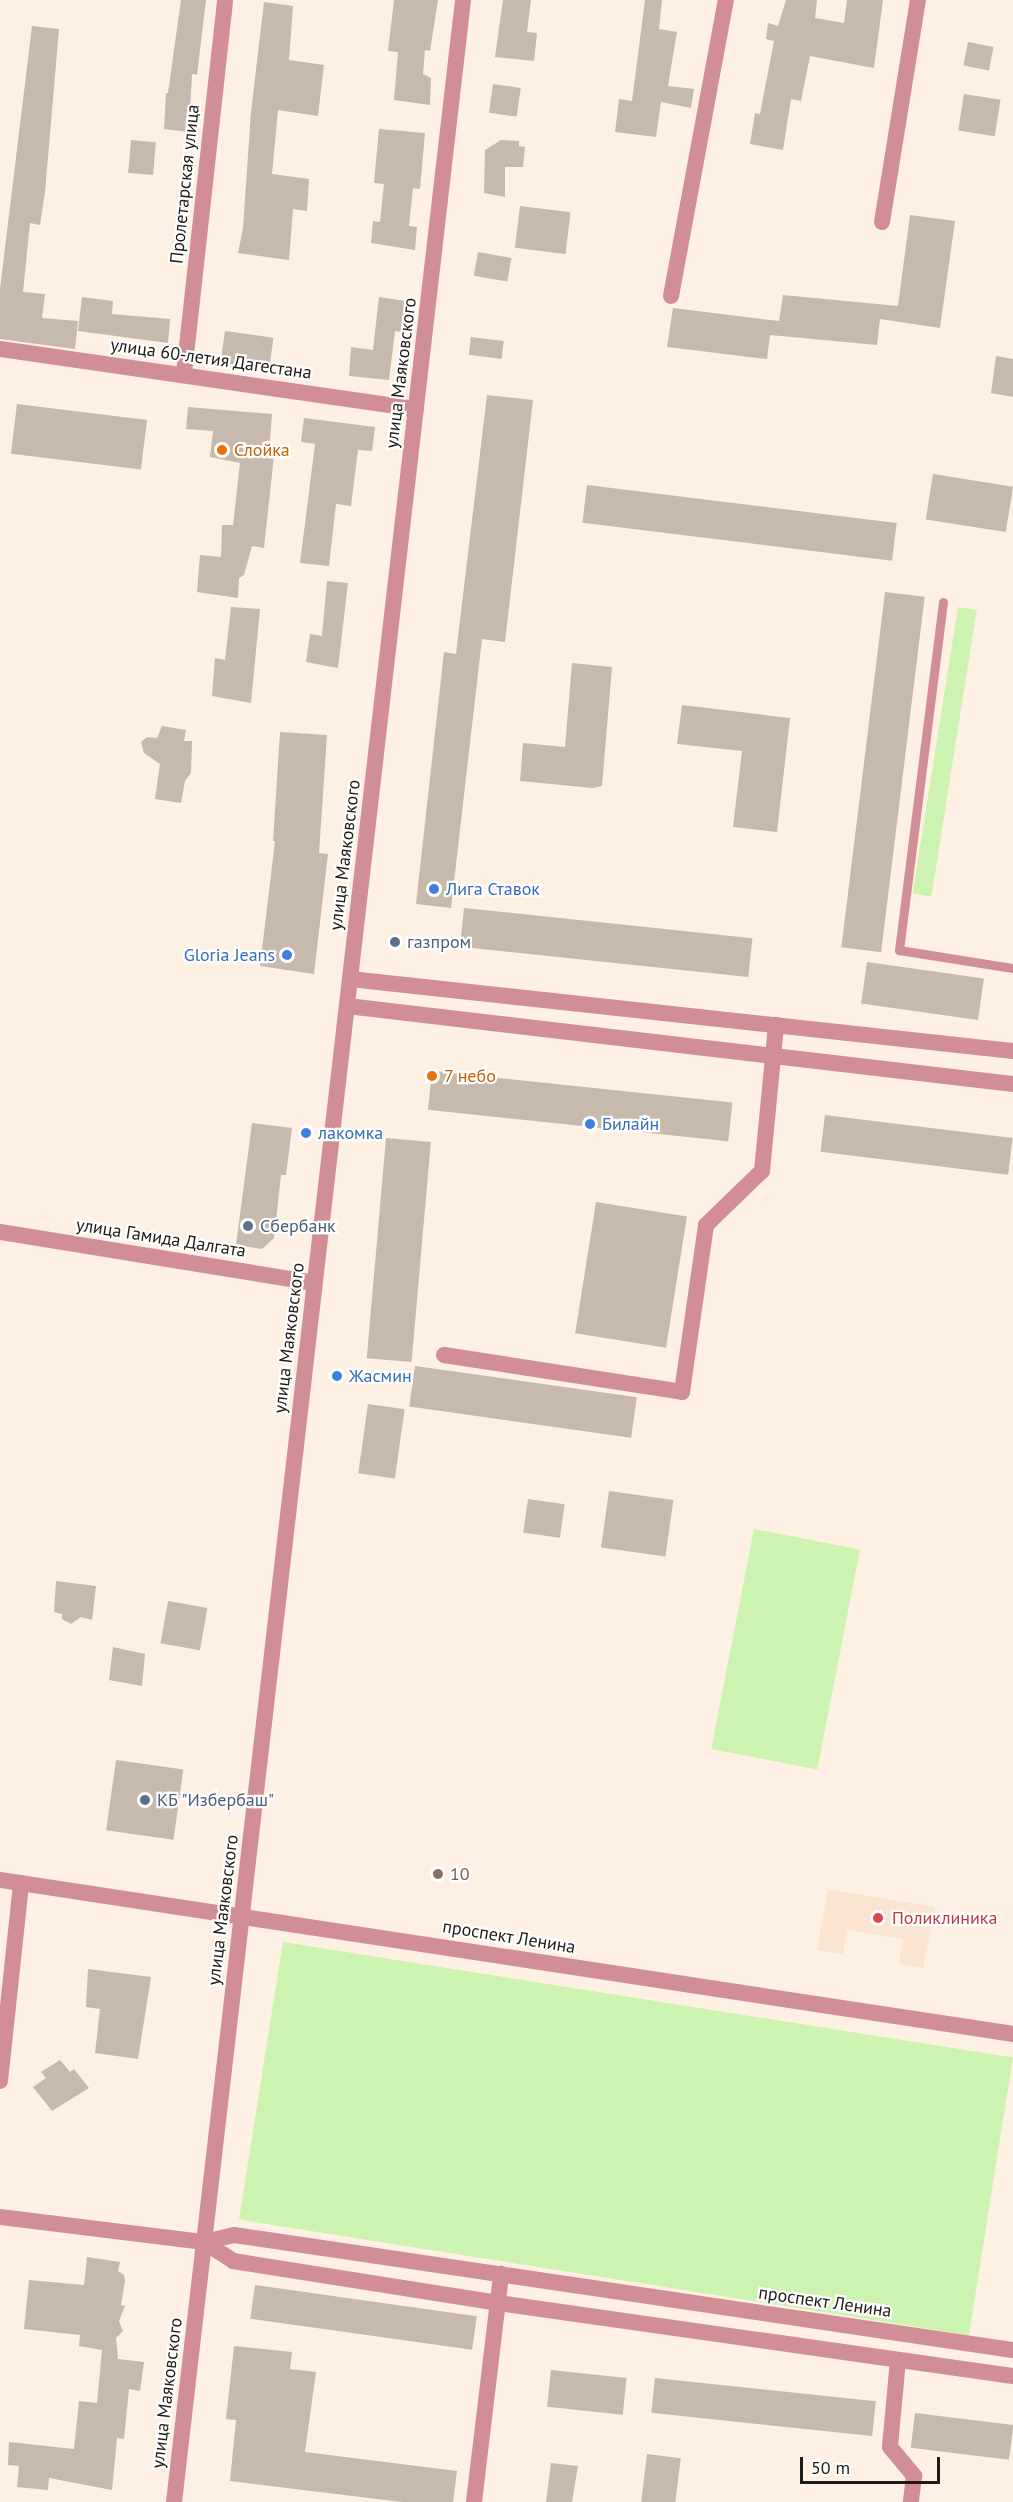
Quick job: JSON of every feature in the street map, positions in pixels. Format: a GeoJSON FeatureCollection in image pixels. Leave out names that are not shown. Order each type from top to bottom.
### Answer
{"type":"FeatureCollection","features":[{"type":"Feature","properties":{"kind":"street","name":"Пролетарская улица"},"geometry":{"type":"LineString","coordinates":[[184,373],[225,0]]}},
{"type":"Feature","properties":{"kind":"street","name":"улица Маяковского"},"geometry":{"type":"LineString","coordinates":[[174,2502],[463,0]]}},
{"type":"Feature","properties":{"kind":"street"},"geometry":{"type":"LineString","coordinates":[[671,296],[726,0]]}},
{"type":"Feature","properties":{"kind":"street"},"geometry":{"type":"LineString","coordinates":[[882,222],[918,0]]}},
{"type":"Feature","properties":{"kind":"street","name":"улица 60-летия Дагестана"},"geometry":{"type":"LineString","coordinates":[[0,349],[184,373],[416,409]]}},
{"type":"Feature","properties":{"kind":"street"},"geometry":{"type":"LineString","coordinates":[[350,979],[1013,1051]]}},
{"type":"Feature","properties":{"kind":"street"},"geometry":{"type":"LineString","coordinates":[[347,1006],[1013,1084]]}},
{"type":"Feature","properties":{"kind":"street"},"geometry":{"type":"LineString","coordinates":[[444,1356],[682,1392],[706,1225],[762,1171],[776,1025]]}},
{"type":"Feature","properties":{"kind":"street","name":"улица Гамида Далгата"},"geometry":{"type":"LineString","coordinates":[[0,1232],[315,1283]]}},
{"type":"Feature","properties":{"kind":"street","name":"проспект Ленина"},"geometry":{"type":"LineString","coordinates":[[0,1880],[1013,2034]]}},
{"type":"Feature","properties":{"kind":"street"},"geometry":{"type":"LineString","coordinates":[[0,2081],[21,1883]]}},
{"type":"Feature","properties":{"kind":"street"},"geometry":{"type":"LineString","coordinates":[[0,2217],[204,2242],[233,2261],[498,2303],[1013,2376]]}},
{"type":"Feature","properties":{"kind":"street","name":"проспект Ленина"},"geometry":{"type":"LineString","coordinates":[[204,2242],[234,2235],[1013,2350]]}},
{"type":"Feature","properties":{"kind":"street"},"geometry":{"type":"LineString","coordinates":[[474,2502],[501,2274]]}},
{"type":"Feature","properties":{"kind":"street"},"geometry":{"type":"LineString","coordinates":[[596,2317],[598,2288]]}},
{"type":"Feature","properties":{"kind":"street"},"geometry":{"type":"LineString","coordinates":[[862,2355],[866,2328]]}},
{"type":"Feature","properties":{"kind":"street"},"geometry":{"type":"LineString","coordinates":[[898,2360],[890,2447],[914,2476],[911,2502]]}},
{"type":"Feature","properties":{"kind":"lane"},"geometry":{"type":"LineString","coordinates":[[943,602],[899,950],[1013,968]]}},
{"type":"Feature","properties":{"kind":"shaded area","name":"Поликлиника"},"geometry":{"type":"Polygon","coordinates":[[[828,1889],[935,1907],[923,1968],[899,1964],[903,1939],[848,1930],[843,1954],[817,1950],[828,1889]]]}},
{"type":"Feature","properties":{"kind":"green space"},"geometry":{"type":"Polygon","coordinates":[[[958,607],[977,610],[931,896],[913,893],[958,607]]]}},
{"type":"Feature","properties":{"kind":"green space"},"geometry":{"type":"Polygon","coordinates":[[[754,1529],[860,1550],[817,1769],[711,1749],[754,1529]]]}},
{"type":"Feature","properties":{"kind":"green space"},"geometry":{"type":"Polygon","coordinates":[[[283,1942],[1013,2058],[969,2335],[239,2220],[283,1942]]]}},
{"type":"Feature","properties":{"kind":"building"},"geometry":{"type":"Polygon","coordinates":[[[181,0],[206,0],[197,75],[192,74],[189,132],[164,129],[166,93],[168,93],[181,0]]]}},
{"type":"Feature","properties":{"kind":"building"},"geometry":{"type":"Polygon","coordinates":[[[394,0],[438,0],[430,51],[425,50],[423,74],[431,78],[430,105],[394,100],[398,52],[388,51],[394,0]]]}},
{"type":"Feature","properties":{"kind":"building"},"geometry":{"type":"Polygon","coordinates":[[[503,0],[531,0],[527,32],[537,33],[534,61],[495,57],[503,0]]]}},
{"type":"Feature","properties":{"kind":"building"},"geometry":{"type":"Polygon","coordinates":[[[645,0],[662,0],[659,29],[677,32],[668,86],[694,89],[691,108],[661,102],[656,137],[615,132],[619,99],[632,101],[645,0]]]}},
{"type":"Feature","properties":{"kind":"building"},"geometry":{"type":"Polygon","coordinates":[[[786,0],[817,0],[815,18],[844,23],[847,0],[883,0],[874,68],[810,56],[801,101],[791,99],[783,150],[750,144],[755,113],[760,114],[774,41],[766,39],[768,23],[778,26],[786,0]]]}},
{"type":"Feature","properties":{"kind":"building"},"geometry":{"type":"Polygon","coordinates":[[[264,2],[293,6],[289,60],[324,65],[318,116],[278,110],[272,174],[309,179],[307,211],[293,209],[289,260],[238,253],[243,228],[251,112],[264,2]]]}},
{"type":"Feature","properties":{"kind":"building"},"geometry":{"type":"Polygon","coordinates":[[[32,26],[59,29],[45,192],[40,225],[30,223],[23,292],[45,294],[42,318],[78,321],[75,349],[0,339],[0,289],[32,26]]]}},
{"type":"Feature","properties":{"kind":"building"},"geometry":{"type":"Polygon","coordinates":[[[968,42],[994,47],[989,71],[963,66],[968,42]]]}},
{"type":"Feature","properties":{"kind":"building"},"geometry":{"type":"Polygon","coordinates":[[[493,84],[521,88],[517,117],[489,113],[493,84]]]}},
{"type":"Feature","properties":{"kind":"building"},"geometry":{"type":"Polygon","coordinates":[[[964,94],[1001,100],[995,136],[958,131],[964,94]]]}},
{"type":"Feature","properties":{"kind":"building"},"geometry":{"type":"Polygon","coordinates":[[[379,129],[425,133],[420,189],[413,188],[409,226],[417,227],[415,250],[371,243],[373,221],[380,222],[384,184],[374,183],[379,129]]]}},
{"type":"Feature","properties":{"kind":"building"},"geometry":{"type":"Polygon","coordinates":[[[131,140],[156,142],[153,175],[128,173],[131,140]]]}},
{"type":"Feature","properties":{"kind":"building"},"geometry":{"type":"Polygon","coordinates":[[[501,140],[519,141],[519,146],[525,147],[523,167],[505,167],[505,197],[484,193],[485,150],[501,140]]]}},
{"type":"Feature","properties":{"kind":"building"},"geometry":{"type":"Polygon","coordinates":[[[520,206],[571,212],[566,254],[515,248],[520,206]]]}},
{"type":"Feature","properties":{"kind":"building"},"geometry":{"type":"Polygon","coordinates":[[[910,215],[955,221],[940,328],[880,319],[877,345],[770,335],[767,359],[667,347],[673,308],[779,321],[783,295],[898,306],[910,215]]]}},
{"type":"Feature","properties":{"kind":"building"},"geometry":{"type":"Polygon","coordinates":[[[478,252],[511,258],[507,282],[474,276],[478,252]]]}},
{"type":"Feature","properties":{"kind":"building"},"geometry":{"type":"Polygon","coordinates":[[[82,297],[113,301],[112,314],[170,319],[168,343],[78,331],[82,297]]]}},
{"type":"Feature","properties":{"kind":"building"},"geometry":{"type":"Polygon","coordinates":[[[379,297],[406,301],[403,332],[395,331],[389,380],[349,376],[351,347],[373,350],[379,297]]]}},
{"type":"Feature","properties":{"kind":"building"},"geometry":{"type":"Polygon","coordinates":[[[225,331],[274,338],[269,370],[221,363],[225,331]]]}},
{"type":"Feature","properties":{"kind":"building"},"geometry":{"type":"Polygon","coordinates":[[[471,337],[504,341],[502,359],[469,355],[471,337]]]}},
{"type":"Feature","properties":{"kind":"building"},"geometry":{"type":"Polygon","coordinates":[[[996,356],[1013,359],[1013,397],[991,393],[996,356]]]}},
{"type":"Feature","properties":{"kind":"building"},"geometry":{"type":"Polygon","coordinates":[[[487,395],[533,400],[505,642],[482,639],[451,908],[416,904],[444,652],[456,654],[487,395]]]}},
{"type":"Feature","properties":{"kind":"building"},"geometry":{"type":"Polygon","coordinates":[[[17,404],[147,420],[141,470],[11,454],[17,404]]]}},
{"type":"Feature","properties":{"kind":"building"},"geometry":{"type":"Polygon","coordinates":[[[188,407],[272,414],[269,455],[274,456],[264,548],[252,546],[244,575],[239,578],[238,598],[197,592],[200,555],[221,557],[222,525],[233,525],[240,463],[210,457],[213,431],[186,429],[188,407]]]}},
{"type":"Feature","properties":{"kind":"building"},"geometry":{"type":"Polygon","coordinates":[[[304,418],[375,427],[372,451],[358,450],[351,506],[336,504],[329,566],[300,563],[315,444],[301,442],[304,418]]]}},
{"type":"Feature","properties":{"kind":"building"},"geometry":{"type":"Polygon","coordinates":[[[933,474],[1013,487],[1006,532],[926,519],[933,474]]]}},
{"type":"Feature","properties":{"kind":"building"},"geometry":{"type":"Polygon","coordinates":[[[587,485],[897,523],[892,561],[582,523],[587,485]]]}},
{"type":"Feature","properties":{"kind":"building"},"geometry":{"type":"Polygon","coordinates":[[[327,581],[348,583],[338,668],[306,662],[310,634],[322,636],[327,581]]]}},
{"type":"Feature","properties":{"kind":"building"},"geometry":{"type":"Polygon","coordinates":[[[885,592],[925,597],[881,952],[841,947],[885,592]]]}},
{"type":"Feature","properties":{"kind":"building"},"geometry":{"type":"Polygon","coordinates":[[[231,607],[260,609],[251,703],[212,696],[215,658],[225,660],[231,607]]]}},
{"type":"Feature","properties":{"kind":"building"},"geometry":{"type":"Polygon","coordinates":[[[572,663],[612,667],[602,786],[593,788],[520,781],[523,743],[565,747],[572,663]]]}},
{"type":"Feature","properties":{"kind":"building"},"geometry":{"type":"Polygon","coordinates":[[[682,705],[790,718],[777,832],[733,827],[742,751],[677,744],[682,705]]]}},
{"type":"Feature","properties":{"kind":"building"},"geometry":{"type":"Polygon","coordinates":[[[162,726],[186,730],[184,741],[192,741],[191,773],[185,781],[181,803],[155,799],[160,764],[144,753],[141,742],[147,737],[157,738],[162,726]]]}},
{"type":"Feature","properties":{"kind":"building"},"geometry":{"type":"Polygon","coordinates":[[[280,732],[327,735],[319,853],[328,854],[314,974],[260,966],[275,841],[273,841],[280,732]]]}},
{"type":"Feature","properties":{"kind":"building"},"geometry":{"type":"Polygon","coordinates":[[[464,908],[752,938],[748,977],[460,947],[464,908]]]}},
{"type":"Feature","properties":{"kind":"building"},"geometry":{"type":"Polygon","coordinates":[[[867,962],[984,978],[978,1020],[861,1004],[867,962]]]}},
{"type":"Feature","properties":{"kind":"building"},"geometry":{"type":"Polygon","coordinates":[[[432,1071],[732,1103],[728,1141],[428,1110],[432,1071]]]}},
{"type":"Feature","properties":{"kind":"building"},"geometry":{"type":"Polygon","coordinates":[[[825,1115],[1013,1138],[1008,1175],[820,1152],[825,1115]]]}},
{"type":"Feature","properties":{"kind":"building"},"geometry":{"type":"Polygon","coordinates":[[[252,1123],[292,1128],[286,1175],[281,1175],[274,1238],[262,1249],[236,1245],[252,1123]]]}},
{"type":"Feature","properties":{"kind":"building"},"geometry":{"type":"Polygon","coordinates":[[[386,1138],[431,1142],[412,1362],[367,1358],[386,1138]]]}},
{"type":"Feature","properties":{"kind":"building"},"geometry":{"type":"Polygon","coordinates":[[[596,1202],[687,1216],[666,1348],[575,1333],[596,1202]]]}},
{"type":"Feature","properties":{"kind":"building"},"geometry":{"type":"Polygon","coordinates":[[[415,1366],[637,1397],[631,1438],[409,1407],[415,1366]]]}},
{"type":"Feature","properties":{"kind":"building"},"geometry":{"type":"Polygon","coordinates":[[[368,1404],[405,1409],[395,1478],[358,1473],[368,1404]]]}},
{"type":"Feature","properties":{"kind":"building"},"geometry":{"type":"Polygon","coordinates":[[[609,1491],[673,1500],[665,1556],[601,1547],[609,1491]]]}},
{"type":"Feature","properties":{"kind":"building"},"geometry":{"type":"Polygon","coordinates":[[[528,1499],[565,1504],[560,1538],[523,1533],[528,1499]]]}},
{"type":"Feature","properties":{"kind":"building"},"geometry":{"type":"Polygon","coordinates":[[[56,1581],[96,1586],[92,1620],[81,1617],[71,1624],[62,1619],[62,1614],[54,1612],[56,1581]]]}},
{"type":"Feature","properties":{"kind":"building"},"geometry":{"type":"Polygon","coordinates":[[[168,1601],[207,1608],[200,1650],[161,1643],[168,1601]]]}},
{"type":"Feature","properties":{"kind":"building"},"geometry":{"type":"Polygon","coordinates":[[[113,1647],[145,1654],[142,1686],[109,1680],[113,1647]]]}},
{"type":"Feature","properties":{"kind":"building","name":"КБ \"Избербаш\""},"geometry":{"type":"Polygon","coordinates":[[[116,1760],[183,1769],[173,1840],[106,1830],[116,1760]]]}},
{"type":"Feature","properties":{"kind":"building"},"geometry":{"type":"Polygon","coordinates":[[[88,1969],[151,1977],[138,2059],[95,2053],[100,2009],[86,2007],[88,1969]]]}},
{"type":"Feature","properties":{"kind":"building"},"geometry":{"type":"Polygon","coordinates":[[[60,2060],[70,2072],[74,2069],[89,2088],[52,2111],[33,2087],[46,2078],[41,2072],[60,2060]]]}},
{"type":"Feature","properties":{"kind":"building"},"geometry":{"type":"Polygon","coordinates":[[[87,2257],[120,2262],[118,2271],[124,2275],[125,2281],[121,2305],[125,2306],[119,2321],[123,2331],[116,2338],[118,2359],[144,2362],[140,2391],[129,2389],[124,2439],[117,2438],[112,2490],[49,2478],[48,2490],[17,2487],[19,2466],[8,2465],[9,2442],[74,2449],[79,2401],[97,2403],[102,2350],[79,2346],[80,2335],[24,2329],[29,2280],[84,2285],[87,2257]]]}},
{"type":"Feature","properties":{"kind":"building"},"geometry":{"type":"Polygon","coordinates":[[[255,2285],[477,2316],[472,2350],[250,2319],[255,2285]]]}},
{"type":"Feature","properties":{"kind":"building"},"geometry":{"type":"Polygon","coordinates":[[[234,2346],[292,2352],[290,2369],[316,2372],[305,2452],[457,2471],[453,2502],[402,2502],[230,2481],[236,2420],[226,2419],[234,2346]]]}},
{"type":"Feature","properties":{"kind":"building"},"geometry":{"type":"Polygon","coordinates":[[[551,2370],[627,2378],[623,2415],[547,2407],[551,2370]]]}},
{"type":"Feature","properties":{"kind":"building"},"geometry":{"type":"Polygon","coordinates":[[[655,2378],[876,2401],[872,2436],[651,2413],[655,2378]]]}},
{"type":"Feature","properties":{"kind":"building"},"geometry":{"type":"Polygon","coordinates":[[[915,2413],[1013,2425],[1009,2460],[911,2448],[915,2413]]]}},
{"type":"Feature","properties":{"kind":"building"},"geometry":{"type":"Polygon","coordinates":[[[647,2454],[681,2458],[675,2502],[641,2502],[647,2454]]]}},
{"type":"Feature","properties":{"kind":"building"},"geometry":{"type":"Polygon","coordinates":[[[551,2463],[578,2466],[572,2502],[546,2502],[551,2463]]]}},
{"type":"Feature","properties":{"kind":"place","name":"Слойка"},"geometry":{"type":"Point","coordinates":[222,450]}},
{"type":"Feature","properties":{"kind":"place","name":"Лига Ставок"},"geometry":{"type":"Point","coordinates":[434,889]}},
{"type":"Feature","properties":{"kind":"place","name":"газпром"},"geometry":{"type":"Point","coordinates":[395,942]}},
{"type":"Feature","properties":{"kind":"place","name":"Gloria Jeans"},"geometry":{"type":"Point","coordinates":[287,955]}},
{"type":"Feature","properties":{"kind":"place","name":"7 небо"},"geometry":{"type":"Point","coordinates":[432,1076]}},
{"type":"Feature","properties":{"kind":"place","name":"Билайн"},"geometry":{"type":"Point","coordinates":[590,1124]}},
{"type":"Feature","properties":{"kind":"place","name":"лакомка"},"geometry":{"type":"Point","coordinates":[306,1133]}},
{"type":"Feature","properties":{"kind":"place","name":"Сбербанк"},"geometry":{"type":"Point","coordinates":[248,1226]}},
{"type":"Feature","properties":{"kind":"place","name":"Жасмин"},"geometry":{"type":"Point","coordinates":[337,1376]}},
{"type":"Feature","properties":{"kind":"place","name":"КБ \"Избербаш\""},"geometry":{"type":"Point","coordinates":[145,1800]}},
{"type":"Feature","properties":{"kind":"place","name":"10"},"geometry":{"type":"Point","coordinates":[438,1874]}},
{"type":"Feature","properties":{"kind":"place","name":"Поликлиника"},"geometry":{"type":"Point","coordinates":[878,1918]}}]}
